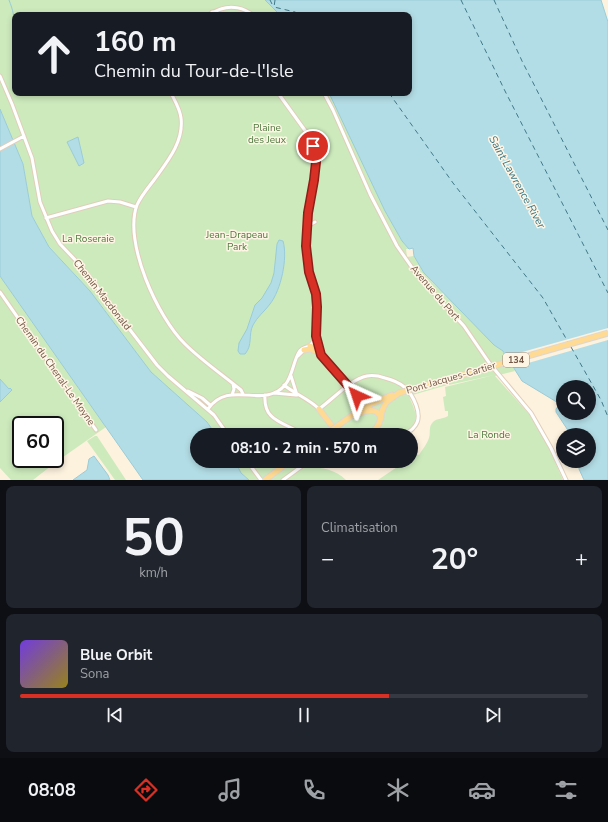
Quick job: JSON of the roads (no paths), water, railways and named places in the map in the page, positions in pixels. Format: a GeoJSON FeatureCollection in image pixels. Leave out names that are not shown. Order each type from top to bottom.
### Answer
{"type":"FeatureCollection","features":[{"type":"Feature","properties":{"kind":"main road","name":"Pont Jacques-Cartier"},"geometry":{"type":"LineString","coordinates":[[335,428],[354,414],[382,399],[399,393],[608,333]]}},
{"type":"Feature","properties":{"kind":"main road"},"geometry":{"type":"LineString","coordinates":[[316,336],[321,355]]}},
{"type":"Feature","properties":{"kind":"main road"},"geometry":{"type":"LineString","coordinates":[[310,346],[317,348],[321,355],[357,396],[364,401],[382,399]]}},
{"type":"Feature","properties":{"kind":"main road"},"geometry":{"type":"LineString","coordinates":[[304,350],[310,349],[321,355]]}},
{"type":"Feature","properties":{"kind":"main road"},"geometry":{"type":"LineString","coordinates":[[376,428],[386,403],[399,393]]}},
{"type":"Feature","properties":{"kind":"main road"},"geometry":{"type":"LineString","coordinates":[[354,414],[360,403],[357,396]]}},
{"type":"Feature","properties":{"kind":"main road"},"geometry":{"type":"LineString","coordinates":[[319,409],[333,428]]}},
{"type":"Feature","properties":{"kind":"main road"},"geometry":{"type":"LineString","coordinates":[[354,414],[373,410],[378,413],[381,418]]}},
{"type":"Feature","properties":{"kind":"main road"},"geometry":{"type":"LineString","coordinates":[[265,480],[281,468]]}},
{"type":"Feature","properties":{"kind":"street"},"geometry":{"type":"LineString","coordinates":[[219,12],[226,8],[235,7],[248,12]]}},
{"type":"Feature","properties":{"kind":"street","name":"Chemin Macdonald"},"geometry":{"type":"LineString","coordinates":[[0,76],[12,103],[33,163],[38,197],[46,218],[58,241],[81,266],[157,365],[184,390],[208,409],[223,428]]}},
{"type":"Feature","properties":{"kind":"street"},"geometry":{"type":"LineString","coordinates":[[173,96],[178,106],[181,117],[180,136],[176,147],[142,195],[136,207],[134,230],[138,255],[144,276],[166,320],[185,344],[241,390],[243,394]]}},
{"type":"Feature","properties":{"kind":"street"},"geometry":{"type":"LineString","coordinates":[[280,96],[309,136],[314,150],[315,169],[306,230],[308,262],[317,307],[316,336],[310,346],[298,356]]}},
{"type":"Feature","properties":{"kind":"street","name":"Avenue du Port"},"geometry":{"type":"LineString","coordinates":[[326,96],[334,110],[370,194],[397,246],[418,276],[464,326],[490,364],[531,413],[551,448],[566,480]]}},
{"type":"Feature","properties":{"kind":"street"},"geometry":{"type":"LineString","coordinates":[[0,149],[24,136]]}},
{"type":"Feature","properties":{"kind":"street"},"geometry":{"type":"LineString","coordinates":[[46,218],[108,201],[120,202],[136,207]]}},
{"type":"Feature","properties":{"kind":"street"},"geometry":{"type":"LineString","coordinates":[[306,230],[315,222],[307,219]]}},
{"type":"Feature","properties":{"kind":"street","name":"Chemin du Chenal-Le Moyne"},"geometry":{"type":"LineString","coordinates":[[0,292],[96,430]]}},
{"type":"Feature","properties":{"kind":"street"},"geometry":{"type":"LineString","coordinates":[[274,393],[289,380],[298,353],[302,349],[310,346]]}},
{"type":"Feature","properties":{"kind":"street"},"geometry":{"type":"LineString","coordinates":[[291,374],[297,395]]}},
{"type":"Feature","properties":{"kind":"street"},"geometry":{"type":"LineString","coordinates":[[284,385],[297,395],[312,402],[319,409],[363,377],[376,376],[394,380],[402,384],[414,400],[419,415],[418,421],[414,428]]}},
{"type":"Feature","properties":{"kind":"street"},"geometry":{"type":"LineString","coordinates":[[232,395],[234,389],[233,384]]}},
{"type":"Feature","properties":{"kind":"street","name":"Chemin Macdonald"},"geometry":{"type":"LineString","coordinates":[[184,390],[200,397],[210,405]]}},
{"type":"Feature","properties":{"kind":"street"},"geometry":{"type":"LineString","coordinates":[[208,409],[215,401],[232,395],[265,395],[274,393],[297,395]]}},
{"type":"Feature","properties":{"kind":"street"},"geometry":{"type":"LineString","coordinates":[[265,395],[266,407],[271,417],[291,428]]}},
{"type":"Feature","properties":{"kind":"street"},"geometry":{"type":"LineString","coordinates":[[197,401],[200,397]]}},
{"type":"Feature","properties":{"kind":"street"},"geometry":{"type":"LineString","coordinates":[[252,468],[261,480]]}},
{"type":"Feature","properties":{"kind":"street"},"geometry":{"type":"LineString","coordinates":[[283,480],[299,468]]}},
{"type":"Feature","properties":{"kind":"water","name":"Saint Lawrence River"},"geometry":{"type":"Polygon","coordinates":[[[265,0],[601,0],[608,22],[608,480],[584,480],[579,469],[596,468],[596,428],[566,428],[561,420],[596,420],[596,380],[556,380],[556,402],[522,381],[503,351],[494,345],[424,273],[414,256],[413,248],[409,249],[402,241],[385,211],[330,96],[412,96],[412,12],[277,12],[265,0]]]}},
{"type":"Feature","properties":{"kind":"water"},"geometry":{"type":"Polygon","coordinates":[[[0,109],[23,164],[32,216],[49,247],[90,291],[151,372],[207,422],[211,428],[190,428],[190,468],[238,468],[241,473],[249,480],[143,480],[0,276],[0,109]]]}},
{"type":"Feature","properties":{"kind":"water"},"geometry":{"type":"Polygon","coordinates":[[[78,137],[84,163],[79,166],[67,142],[78,137]]]}},
{"type":"Feature","properties":{"kind":"water"},"geometry":{"type":"Polygon","coordinates":[[[279,240],[283,241],[285,256],[277,291],[268,307],[253,325],[250,344],[247,351],[245,354],[240,354],[238,351],[239,343],[247,329],[255,305],[262,298],[271,283],[274,273],[277,244],[279,240]]]}},
{"type":"Feature","properties":{"kind":"water"},"geometry":{"type":"Polygon","coordinates":[[[0,379],[9,389],[10,388],[12,390],[0,402],[0,379]]]}},
{"type":"Feature","properties":{"kind":"water"},"geometry":{"type":"Polygon","coordinates":[[[94,456],[110,480],[73,480],[87,470],[89,459],[94,456]]]}},
{"type":"Feature","properties":{"kind":"waterway"},"geometry":{"type":"LineString","coordinates":[[9,0],[13,12]]}},
{"type":"Feature","properties":{"kind":"park label","name":"Plaine des Jeux"},"geometry":{"type":"Point","coordinates":[267,134]}},
{"type":"Feature","properties":{"kind":"park label","name":"La Roseraie"},"geometry":{"type":"Point","coordinates":[88,239]}},
{"type":"Feature","properties":{"kind":"park label","name":"Jean-Drapeau Park"},"geometry":{"type":"Point","coordinates":[237,240]}},
{"type":"Feature","properties":{"kind":"park label","name":"La Ronde"},"geometry":{"type":"Point","coordinates":[489,435]}}]}
